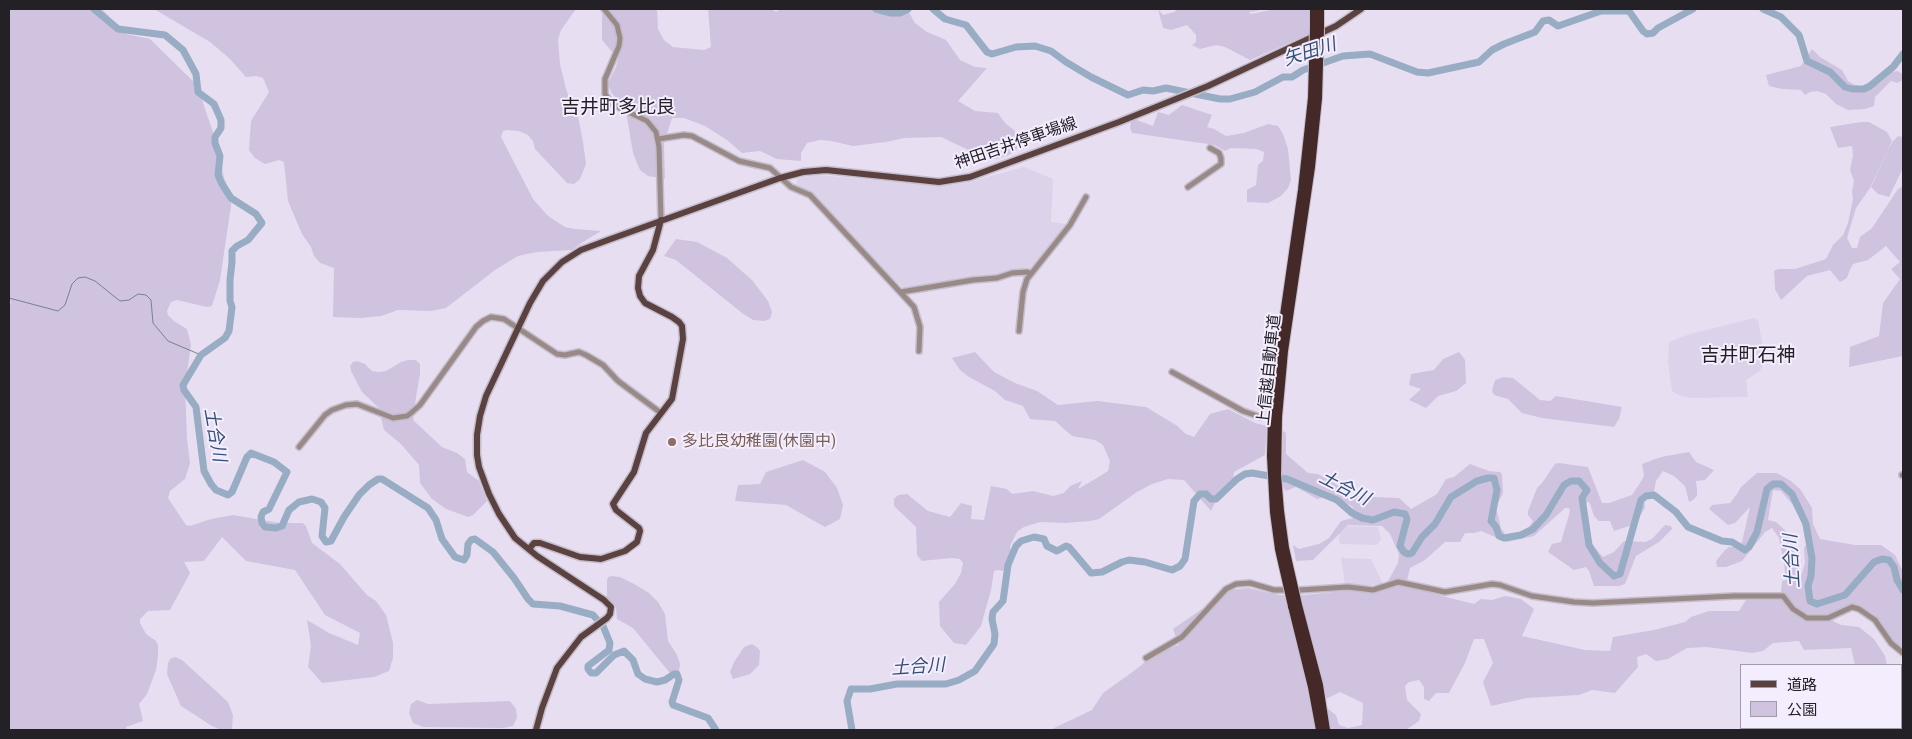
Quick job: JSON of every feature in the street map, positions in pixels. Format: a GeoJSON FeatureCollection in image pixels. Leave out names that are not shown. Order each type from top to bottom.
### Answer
{"type":"FeatureCollection","features":[{"type":"Feature","properties":{"kind":"highway","name":"上信越自動車道"},"geometry":{"type":"LineString","coordinates":[[1314,9],[1317,28]]}},
{"type":"Feature","properties":{"kind":"highway","name":"上信越自動車道"},"geometry":{"type":"LineString","coordinates":[[1320,9],[1317,28],[1310,175],[1275,417],[1280,511],[1285,548],[1320,730]]}},
{"type":"Feature","properties":{"kind":"highway","name":"上信越自動車道"},"geometry":{"type":"LineString","coordinates":[[1295,606],[1319,686],[1326,730]]}},
{"type":"Feature","properties":{"kind":"main road","name":"神田吉井停車場線"},"geometry":{"type":"LineString","coordinates":[[536,730],[557,668],[581,637],[610,614],[611,607],[515,538],[489,494],[479,467],[476,445],[479,421],[486,396],[536,292],[552,271],[572,255],[608,240],[780,178],[803,172],[826,170],[921,181],[955,181],[987,172],[1208,86],[1336,26],[1362,9]]}},
{"type":"Feature","properties":{"kind":"main road"},"geometry":{"type":"LineString","coordinates":[[529,549],[534,543],[540,543],[580,557],[601,559],[625,552],[637,542],[639,528],[616,510],[612,504],[634,472],[646,434],[672,399],[683,339],[682,326],[672,317],[645,303],[640,296],[638,288],[639,276],[653,250],[661,220]]}},
{"type":"Feature","properties":{"kind":"street"},"geometry":{"type":"LineString","coordinates":[[604,9],[617,25],[620,38],[605,79],[605,94],[612,104],[647,121],[656,132],[658,139],[661,220]]}},
{"type":"Feature","properties":{"kind":"street"},"geometry":{"type":"LineString","coordinates":[[658,139],[684,135],[692,136],[739,161],[770,168],[791,187],[810,195],[863,255],[914,307],[919,320],[919,351]]}},
{"type":"Feature","properties":{"kind":"street"},"geometry":{"type":"LineString","coordinates":[[1188,187],[1221,164],[1219,153],[1210,148]]}},
{"type":"Feature","properties":{"kind":"street"},"geometry":{"type":"LineString","coordinates":[[1019,331],[1023,292],[1030,274],[1070,225],[1086,197]]}},
{"type":"Feature","properties":{"kind":"street"},"geometry":{"type":"LineString","coordinates":[[901,292],[997,278],[1012,273],[1028,272],[1030,274]]}},
{"type":"Feature","properties":{"kind":"street"},"geometry":{"type":"LineString","coordinates":[[299,447],[325,415],[332,410],[346,405],[357,404],[393,418],[407,416],[420,405],[476,327],[491,317],[499,317],[557,354],[565,355],[579,352],[597,362],[618,381],[662,413]]}},
{"type":"Feature","properties":{"kind":"street"},"geometry":{"type":"LineString","coordinates":[[1172,372],[1243,411],[1260,417]]}},
{"type":"Feature","properties":{"kind":"street"},"geometry":{"type":"LineString","coordinates":[[1146,658],[1182,637],[1226,589],[1236,584],[1250,583],[1274,590],[1348,587],[1373,590],[1398,582],[1445,592],[1492,584],[1532,596],[1593,603],[1734,596],[1784,596],[1793,609],[1807,618],[1828,618],[1852,607],[1859,609],[1876,620],[1891,643],[1903,653]]}},
{"type":"Feature","properties":{"kind":"shaded area"},"geometry":{"type":"Polygon","coordinates":[[[1024,167],[1053,179],[1051,222],[1066,224],[1032,267],[1011,270],[996,275],[904,288],[865,254],[814,195],[796,185],[798,178],[818,175],[950,185],[965,183],[1024,167]]]}},
{"type":"Feature","properties":{"kind":"shaded area"},"geometry":{"type":"Polygon","coordinates":[[[1754,318],[1758,320],[1764,363],[1760,371],[1746,380],[1748,397],[1691,398],[1678,395],[1672,391],[1668,362],[1669,342],[1690,334],[1754,318]]]}},
{"type":"Feature","properties":{"kind":"shaded area"},"geometry":{"type":"Polygon","coordinates":[[[1340,526],[1378,527],[1381,539],[1377,545],[1340,544],[1340,526]]]}},
{"type":"Feature","properties":{"kind":"shaded area"},"geometry":{"type":"Polygon","coordinates":[[[1341,558],[1371,559],[1383,584],[1365,586],[1345,585],[1341,558]]]}},
{"type":"Feature","properties":{"kind":"green space"},"geometry":{"type":"Polygon","coordinates":[[[9,9],[102,9],[126,34],[150,39],[201,89],[203,103],[216,141],[224,178],[231,194],[231,206],[220,280],[212,306],[207,307],[177,300],[171,302],[167,311],[174,321],[187,329],[191,345],[185,387],[190,463],[185,479],[170,491],[168,498],[186,525],[190,526],[211,519],[233,515],[280,523],[303,523],[306,526],[312,543],[340,564],[367,595],[376,601],[386,615],[393,643],[393,658],[389,671],[374,677],[322,683],[308,667],[311,646],[307,620],[329,633],[358,645],[360,633],[325,615],[295,570],[246,561],[222,537],[204,561],[184,562],[190,573],[170,610],[148,611],[140,619],[146,634],[156,641],[158,645],[156,670],[147,694],[139,704],[143,721],[126,727],[127,730],[9,730],[9,307],[11,302],[9,299],[9,9]]]}},
{"type":"Feature","properties":{"kind":"green space"},"geometry":{"type":"Polygon","coordinates":[[[154,9],[576,9],[561,30],[558,40],[560,64],[565,85],[570,102],[578,116],[583,142],[586,164],[580,179],[574,184],[567,183],[535,149],[533,141],[528,135],[519,131],[507,130],[503,131],[501,137],[533,199],[548,216],[565,227],[601,231],[572,250],[537,252],[518,256],[495,270],[446,308],[431,311],[398,310],[381,316],[361,318],[333,317],[334,268],[320,263],[302,234],[288,201],[284,162],[279,160],[265,164],[255,158],[249,150],[251,121],[269,92],[263,78],[256,76],[246,77],[229,58],[210,42],[154,9]]]}},
{"type":"Feature","properties":{"kind":"green space"},"geometry":{"type":"Polygon","coordinates":[[[602,9],[657,9],[658,29],[664,40],[673,47],[704,50],[711,47],[708,9],[771,9],[776,12],[781,9],[907,9],[915,23],[927,32],[946,40],[960,60],[975,67],[987,68],[958,101],[975,111],[998,113],[1005,123],[1015,131],[1018,139],[1017,149],[1009,155],[996,159],[977,154],[941,137],[904,138],[853,146],[820,140],[807,143],[801,153],[801,161],[777,159],[760,151],[742,153],[727,140],[705,126],[684,118],[672,118],[664,144],[665,179],[648,176],[640,170],[633,153],[626,111],[611,92],[608,83],[618,59],[602,40],[602,9]]]}},
{"type":"Feature","properties":{"kind":"green space"},"geometry":{"type":"Polygon","coordinates":[[[1158,9],[1163,15],[1178,9],[1261,9],[1249,12],[1251,14],[1275,9],[1311,9],[1312,33],[1250,60],[1225,47],[1216,45],[1200,49],[1192,45],[1196,42],[1196,35],[1187,25],[1171,30],[1163,28],[1158,9]]]}},
{"type":"Feature","properties":{"kind":"green space"},"geometry":{"type":"Polygon","coordinates":[[[1812,49],[1820,57],[1842,70],[1848,81],[1855,85],[1869,89],[1877,85],[1892,72],[1897,71],[1903,74],[1903,80],[1897,83],[1891,81],[1875,97],[1874,106],[1865,109],[1848,110],[1836,104],[1826,94],[1817,91],[1805,95],[1801,90],[1769,86],[1766,75],[1801,66],[1812,49]]]}},
{"type":"Feature","properties":{"kind":"green space"},"geometry":{"type":"Polygon","coordinates":[[[1182,105],[1212,115],[1207,127],[1226,136],[1244,133],[1268,124],[1278,126],[1288,149],[1291,180],[1288,188],[1281,196],[1268,203],[1247,202],[1247,190],[1256,185],[1258,165],[1263,161],[1264,152],[1256,149],[1231,148],[1225,151],[1215,145],[1132,133],[1130,128],[1131,121],[1134,119],[1153,126],[1158,112],[1169,115],[1182,105]]]}},
{"type":"Feature","properties":{"kind":"green space"},"geometry":{"type":"Polygon","coordinates":[[[1869,122],[1887,132],[1892,141],[1870,188],[1856,208],[1847,238],[1852,248],[1857,248],[1860,237],[1872,228],[1898,189],[1903,186],[1903,356],[1849,367],[1850,347],[1879,336],[1883,303],[1900,279],[1891,269],[1900,262],[1886,246],[1868,260],[1853,264],[1847,278],[1840,282],[1830,270],[1807,276],[1781,300],[1775,289],[1774,271],[1778,269],[1795,269],[1826,259],[1833,245],[1843,235],[1848,223],[1853,199],[1854,181],[1850,170],[1853,155],[1852,146],[1838,148],[1830,127],[1869,122]]]}},
{"type":"Feature","properties":{"kind":"green space"},"geometry":{"type":"Polygon","coordinates":[[[1898,136],[1903,137],[1903,170],[1889,197],[1878,194],[1871,187],[1888,150],[1898,136]]]}},
{"type":"Feature","properties":{"kind":"green space"},"geometry":{"type":"Polygon","coordinates":[[[676,239],[697,242],[727,258],[752,280],[768,301],[772,312],[770,319],[764,321],[753,320],[676,260],[664,256],[676,239]]]}},
{"type":"Feature","properties":{"kind":"green space"},"geometry":{"type":"Polygon","coordinates":[[[975,352],[994,372],[1015,383],[1037,391],[1058,405],[1097,401],[1146,407],[1176,425],[1186,434],[1194,437],[1210,414],[1228,409],[1255,423],[1267,426],[1265,455],[1234,472],[1233,480],[1221,490],[1211,511],[1184,480],[1168,479],[1152,484],[1137,492],[1099,519],[1065,523],[1040,522],[1024,527],[1017,532],[1010,546],[1013,560],[1010,568],[1005,571],[994,571],[981,626],[966,645],[954,643],[940,626],[939,602],[955,584],[961,573],[963,563],[960,559],[951,558],[922,561],[917,555],[916,527],[894,506],[894,499],[898,495],[907,494],[928,511],[950,517],[961,503],[972,506],[971,519],[984,520],[991,486],[1007,489],[1012,494],[1033,491],[1053,496],[1064,493],[1070,486],[1082,481],[1078,489],[1102,475],[1108,471],[1110,461],[1103,445],[1095,440],[1072,436],[1055,421],[1030,419],[1023,406],[1005,400],[995,391],[969,377],[960,370],[952,358],[975,352]]]}},
{"type":"Feature","properties":{"kind":"green space"},"geometry":{"type":"Polygon","coordinates":[[[1459,352],[1465,360],[1466,383],[1456,391],[1438,396],[1426,408],[1409,400],[1421,389],[1409,385],[1411,374],[1434,370],[1443,359],[1459,352]]]}},
{"type":"Feature","properties":{"kind":"green space"},"geometry":{"type":"Polygon","coordinates":[[[408,360],[416,360],[420,364],[413,415],[414,421],[442,447],[457,453],[465,459],[467,472],[479,481],[487,501],[473,515],[468,517],[446,509],[432,499],[420,483],[419,465],[401,444],[384,430],[379,408],[362,392],[350,366],[353,362],[357,361],[365,364],[372,371],[379,372],[386,371],[408,360]]]}},
{"type":"Feature","properties":{"kind":"green space"},"geometry":{"type":"Polygon","coordinates":[[[1503,377],[1513,378],[1540,400],[1550,401],[1556,396],[1622,407],[1619,419],[1614,427],[1542,418],[1522,413],[1508,399],[1494,395],[1492,390],[1495,380],[1503,377]]]}},
{"type":"Feature","properties":{"kind":"green space"},"geometry":{"type":"Polygon","coordinates":[[[1283,431],[1286,433],[1286,454],[1308,473],[1318,474],[1339,486],[1345,496],[1399,498],[1411,509],[1437,494],[1446,479],[1454,477],[1470,464],[1502,474],[1503,493],[1496,507],[1501,528],[1505,534],[1514,534],[1527,530],[1533,521],[1528,515],[1528,511],[1537,488],[1555,464],[1588,467],[1602,503],[1609,503],[1632,495],[1644,475],[1642,464],[1661,457],[1689,452],[1696,462],[1714,470],[1705,480],[1696,481],[1697,496],[1693,500],[1689,502],[1685,486],[1674,476],[1663,471],[1656,481],[1654,492],[1644,501],[1645,508],[1635,524],[1614,531],[1610,521],[1599,521],[1594,516],[1588,501],[1586,504],[1590,542],[1603,557],[1614,552],[1624,541],[1646,542],[1653,538],[1665,525],[1671,526],[1672,529],[1659,542],[1636,556],[1625,584],[1619,586],[1594,586],[1586,567],[1574,570],[1548,552],[1552,544],[1561,542],[1570,511],[1569,508],[1565,508],[1534,536],[1507,542],[1481,531],[1465,533],[1460,542],[1445,542],[1425,560],[1410,568],[1407,580],[1408,586],[1450,598],[1474,604],[1481,599],[1492,600],[1505,596],[1521,599],[1534,609],[1522,636],[1585,650],[1610,651],[1613,637],[1654,630],[1685,622],[1691,617],[1709,611],[1739,611],[1746,600],[1781,593],[1782,581],[1786,580],[1784,563],[1779,538],[1772,528],[1765,532],[1742,561],[1726,567],[1717,567],[1716,561],[1725,550],[1729,547],[1737,547],[1742,542],[1750,507],[1735,523],[1728,525],[1709,509],[1712,505],[1730,503],[1741,487],[1757,473],[1777,473],[1800,489],[1812,508],[1813,524],[1820,539],[1855,545],[1881,545],[1895,555],[1903,572],[1903,649],[1897,646],[1874,614],[1858,605],[1841,608],[1832,615],[1833,621],[1841,625],[1859,627],[1874,639],[1885,656],[1887,664],[1855,664],[1851,648],[1804,650],[1799,641],[1773,643],[1763,651],[1752,653],[1707,647],[1687,648],[1668,659],[1656,661],[1646,654],[1637,657],[1638,667],[1615,693],[1592,690],[1579,695],[1527,698],[1491,706],[1483,682],[1493,663],[1484,639],[1474,639],[1465,663],[1449,693],[1436,693],[1429,701],[1424,699],[1424,687],[1419,680],[1409,682],[1405,686],[1407,700],[1421,714],[1419,721],[1406,730],[1050,730],[1092,710],[1103,693],[1153,655],[1179,645],[1173,629],[1230,590],[1248,588],[1279,595],[1305,595],[1352,590],[1379,591],[1387,583],[1398,563],[1399,554],[1390,534],[1382,526],[1348,525],[1313,560],[1296,561],[1293,545],[1299,549],[1319,544],[1329,538],[1341,521],[1353,518],[1353,507],[1332,495],[1317,499],[1296,487],[1286,491],[1281,484],[1283,431]],[[1773,490],[1768,520],[1776,522],[1789,534],[1801,576],[1805,563],[1804,548],[1806,545],[1802,523],[1792,504],[1781,491],[1773,490]],[[1340,692],[1326,699],[1327,708],[1336,715],[1339,725],[1348,728],[1362,725],[1363,703],[1340,692]]]}},
{"type":"Feature","properties":{"kind":"green space"},"geometry":{"type":"Polygon","coordinates":[[[803,460],[825,472],[837,488],[843,505],[840,519],[825,527],[786,505],[735,501],[738,485],[760,484],[766,472],[803,460]]]}},
{"type":"Feature","properties":{"kind":"green space"},"geometry":{"type":"Polygon","coordinates":[[[608,577],[620,577],[636,585],[649,593],[658,602],[665,614],[668,641],[677,655],[680,664],[679,671],[675,675],[669,672],[633,628],[617,619],[616,607],[607,598],[607,581],[608,577]]]}},
{"type":"Feature","properties":{"kind":"green space"},"geometry":{"type":"Polygon","coordinates":[[[752,644],[760,651],[759,665],[750,674],[733,679],[730,672],[734,662],[744,647],[752,644]]]}},
{"type":"Feature","properties":{"kind":"green space"},"geometry":{"type":"Polygon","coordinates":[[[175,657],[182,660],[228,702],[233,715],[232,730],[221,730],[212,726],[181,706],[167,674],[168,663],[170,659],[175,657]]]}},
{"type":"Feature","properties":{"kind":"green space"},"geometry":{"type":"Polygon","coordinates":[[[417,700],[428,704],[510,701],[516,709],[517,718],[513,726],[503,728],[423,727],[413,723],[409,713],[411,704],[417,700]]]}},
{"type":"Feature","properties":{"kind":"waterway","name":"土合川"},"geometry":{"type":"LineString","coordinates":[[94,9],[118,29],[165,35],[183,50],[196,74],[198,92],[214,104],[221,120],[221,128],[215,137],[215,143],[220,156],[218,175],[222,184],[231,198],[256,214],[262,223],[248,240],[232,251],[230,280],[230,301],[232,307],[229,331],[225,338],[201,355],[183,385],[184,390],[196,407],[204,471],[216,490],[228,495],[232,492],[247,457],[251,453],[274,462],[287,472],[269,509],[263,512],[261,517],[262,523],[265,527],[276,528],[282,526],[289,510],[299,502],[312,499],[321,502],[325,508],[322,536],[326,542],[331,541],[359,495],[369,485],[378,479],[382,479],[428,508],[436,520],[442,539],[455,557],[464,560],[467,555],[468,544],[471,540],[475,539],[493,552],[533,604],[560,606],[593,615],[603,626],[610,643],[609,650],[588,666],[591,673],[596,673],[614,655],[624,651],[633,660],[638,674],[645,679],[657,682],[677,674],[679,680],[672,702],[673,705],[708,718],[716,730]]}},
{"type":"Feature","properties":{"kind":"waterway","name":"矢田川"},"geometry":{"type":"LineString","coordinates":[[876,9],[891,13],[900,13],[908,9]]}},
{"type":"Feature","properties":{"kind":"waterway","name":"矢田川"},"geometry":{"type":"LineString","coordinates":[[933,9],[945,19],[966,25],[987,52],[992,54],[1016,47],[1035,46],[1051,51],[1091,77],[1128,95],[1143,90],[1153,91],[1166,88],[1220,99],[1230,99],[1255,92],[1283,77],[1292,77],[1303,70],[1343,56],[1370,54],[1417,72],[1428,73],[1479,62],[1492,50],[1535,32],[1543,21],[1549,20],[1558,26],[1601,11],[1629,11],[1647,34],[1653,33],[1658,28],[1693,9]]}},
{"type":"Feature","properties":{"kind":"waterway","name":"矢田川"},"geometry":{"type":"LineString","coordinates":[[1763,9],[1781,17],[1799,35],[1807,61],[1830,72],[1845,87],[1864,89],[1870,86],[1893,67],[1903,54]]}},
{"type":"Feature","properties":{"kind":"waterway"},"geometry":{"type":"LineString","coordinates":[[9,298],[58,311],[65,305],[72,284],[78,278],[85,277],[95,281],[120,301],[129,300],[138,294],[146,295],[151,300],[153,323],[168,341],[201,355]]}},
{"type":"Feature","properties":{"kind":"waterway","name":"土合川"},"geometry":{"type":"LineString","coordinates":[[852,730],[847,701],[851,689],[870,689],[897,684],[946,684],[959,680],[975,671],[994,644],[993,612],[1003,601],[1008,565],[1016,546],[1021,541],[1034,537],[1044,539],[1047,546],[1057,551],[1066,546],[1069,547],[1091,573],[1102,572],[1129,560],[1145,562],[1172,570],[1180,566],[1185,559],[1194,501],[1200,494],[1206,494],[1211,499],[1216,499],[1237,479],[1245,474],[1252,473],[1287,479],[1337,500],[1352,513],[1362,518],[1373,520],[1394,512],[1405,514],[1407,519],[1400,546],[1408,554],[1412,553],[1422,537],[1435,524],[1451,497],[1477,481],[1494,478],[1497,490],[1491,521],[1496,527],[1499,536],[1504,538],[1521,535],[1533,529],[1546,515],[1564,485],[1571,481],[1579,481],[1587,490],[1582,498],[1589,545],[1600,563],[1614,576],[1620,574],[1641,500],[1646,496],[1654,495],[1676,512],[1688,527],[1722,541],[1732,542],[1745,550],[1749,547],[1757,532],[1767,489],[1773,484],[1781,484],[1792,494],[1806,524],[1812,558],[1811,576],[1808,586],[1810,601],[1817,604],[1845,595],[1874,562],[1882,559],[1889,560],[1894,567],[1897,580],[1903,590]]}},
{"type":"Feature","properties":{"kind":"place","name":"多比良幼稚園(休園中)"},"geometry":{"type":"Point","coordinates":[672,442]}},
{"type":"Feature","properties":{"kind":"district","name":"吉井町多比良"},"geometry":{"type":"Point","coordinates":[618,108]}},
{"type":"Feature","properties":{"kind":"district","name":"吉井町石神"},"geometry":{"type":"Point","coordinates":[1748,356]}}]}
